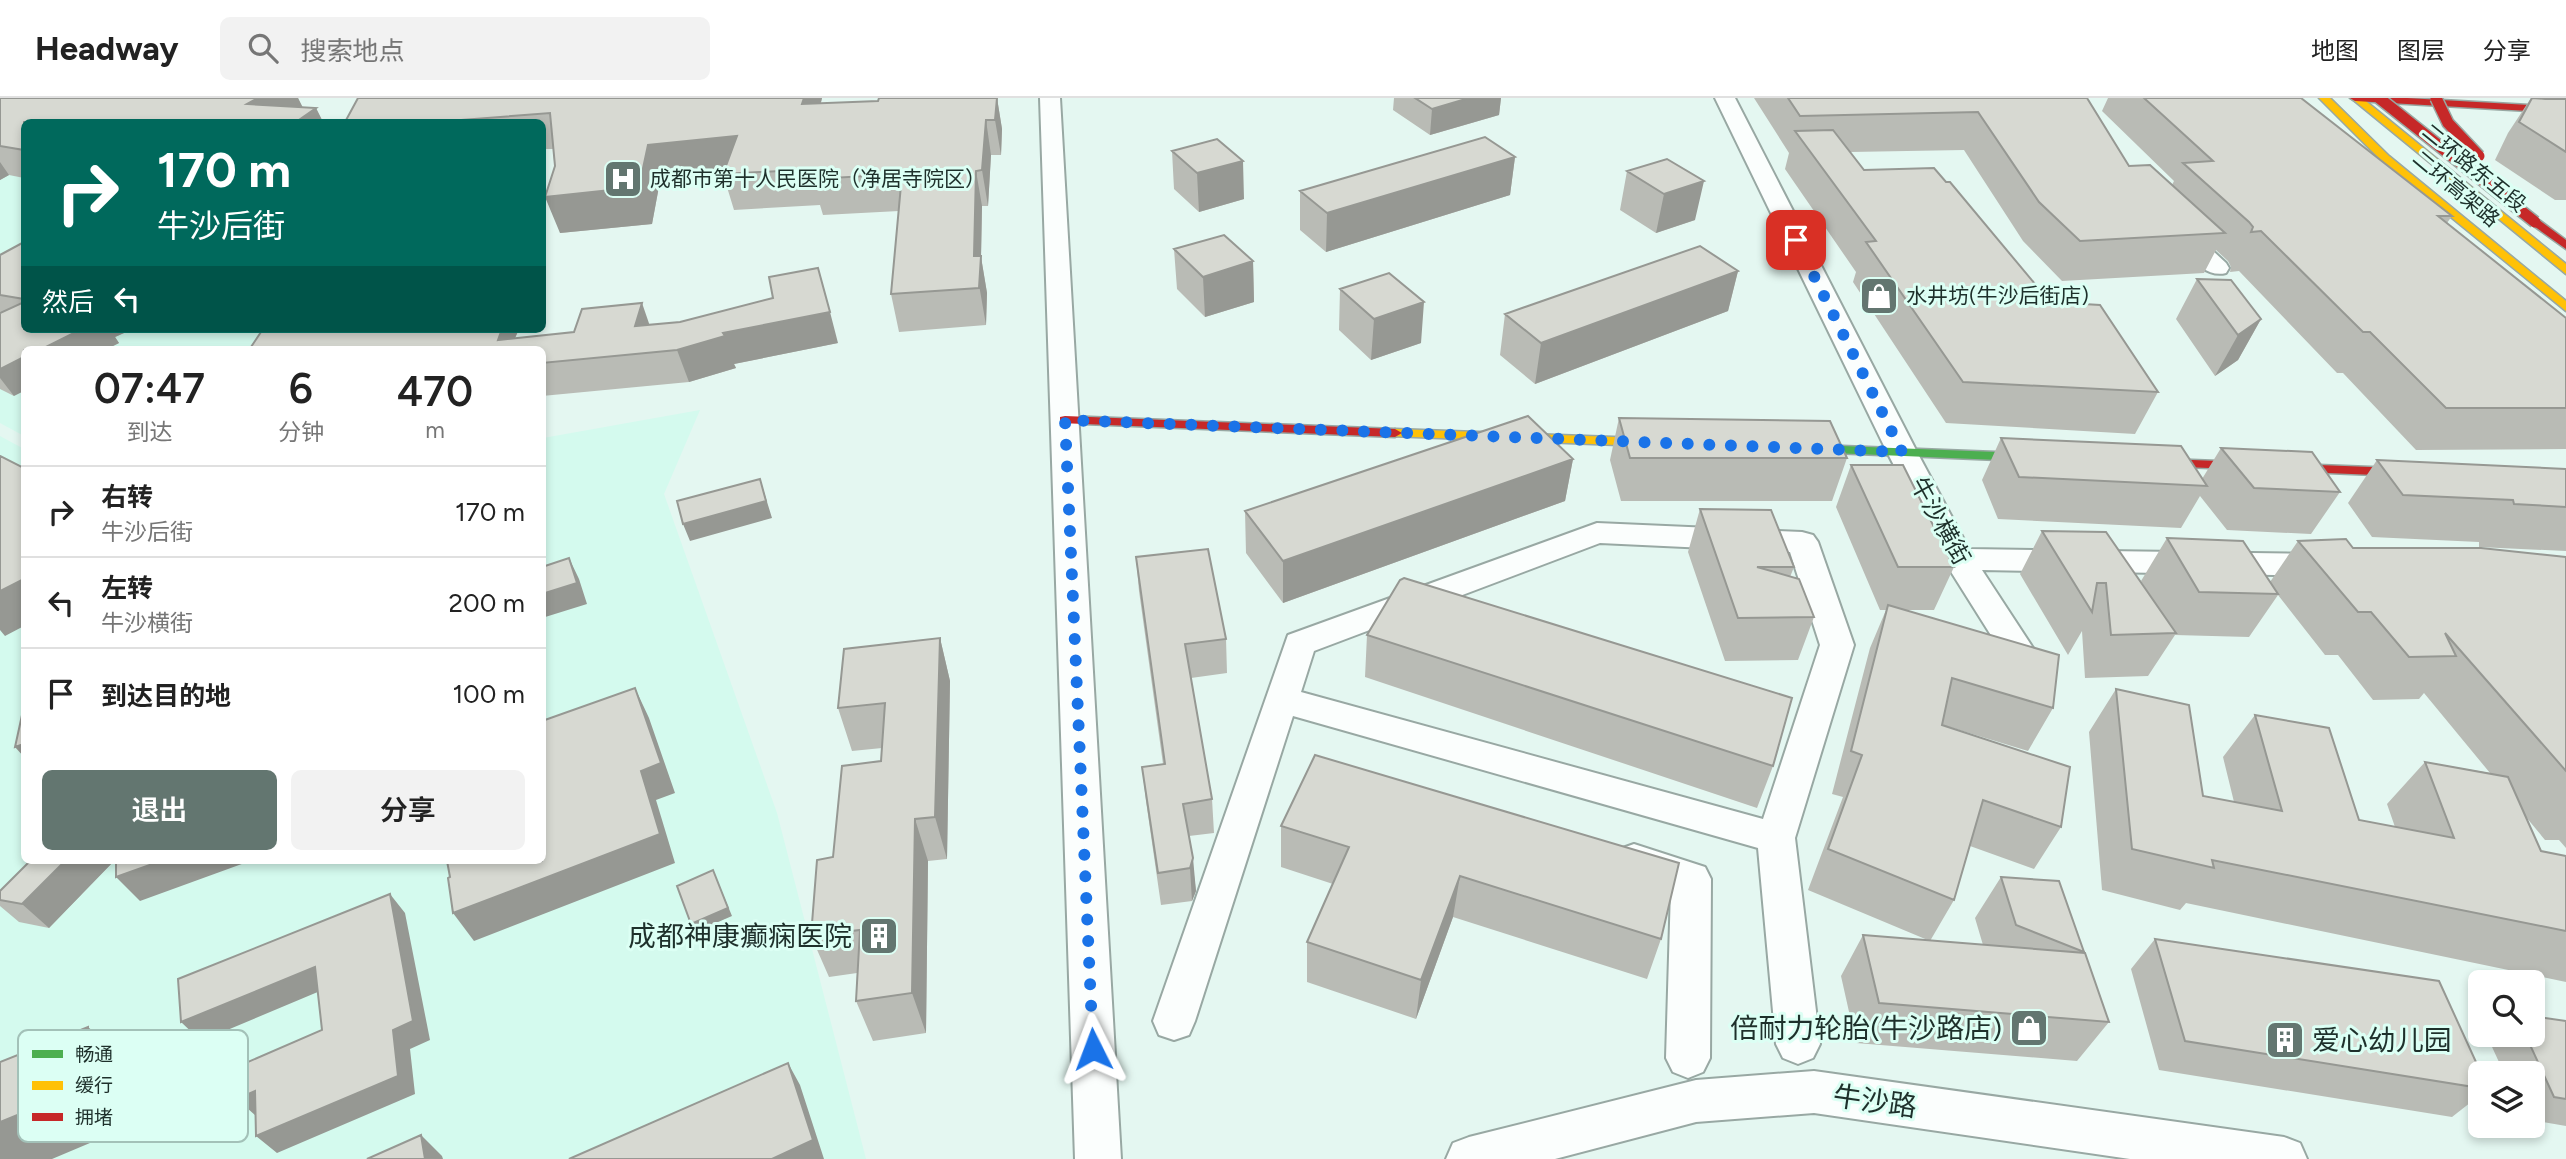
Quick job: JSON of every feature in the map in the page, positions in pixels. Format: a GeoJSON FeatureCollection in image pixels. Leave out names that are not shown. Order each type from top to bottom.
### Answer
{"type":"FeatureCollection","features":[{"type":"Feature","properties":{"kind":"main road","name":"二环高架路"},"geometry":{"type":"LineString","coordinates":[[2323,98],[2385,158],[2566,307]]}},
{"type":"Feature","properties":{"kind":"main road"},"geometry":{"type":"LineString","coordinates":[[2356,98],[2566,110]]}},
{"type":"Feature","properties":{"kind":"main road","name":"二环路东五段"},"geometry":{"type":"LineString","coordinates":[[2356,98],[2566,270]]}},
{"type":"Feature","properties":{"kind":"main road","name":"二环高架路"},"geometry":{"type":"LineString","coordinates":[[2379,98],[2566,246]]}},
{"type":"Feature","properties":{"kind":"main road"},"geometry":{"type":"LineString","coordinates":[[2437,98],[2448,123],[2467,146],[2566,229]]}},
{"type":"Feature","properties":{"kind":"main road"},"geometry":{"type":"LineString","coordinates":[[2329,126],[2412,201]]}},
{"type":"Feature","properties":{"kind":"main road"},"geometry":{"type":"LineString","coordinates":[[1065,420],[1679,444]]}},
{"type":"Feature","properties":{"kind":"main road"},"geometry":{"type":"LineString","coordinates":[[1777,447],[2068,459]]}},
{"type":"Feature","properties":{"kind":"main road"},"geometry":{"type":"LineString","coordinates":[[2123,461],[2442,474]]}},
{"type":"Feature","properties":{"kind":"street"},"geometry":{"type":"LineString","coordinates":[[1050,98],[1098,1159]]}},
{"type":"Feature","properties":{"kind":"street","name":"牛沙横街"},"geometry":{"type":"LineString","coordinates":[[1726,98],[1902,452],[1959,559],[2033,674]]}},
{"type":"Feature","properties":{"kind":"street"},"geometry":{"type":"LineString","coordinates":[[2157,211],[2217,268]]}},
{"type":"Feature","properties":{"kind":"street"},"geometry":{"type":"LineString","coordinates":[[1174,1021],[1300,643],[1597,533],[1802,542],[1837,645],[1776,838],[1798,1044]]}},
{"type":"Feature","properties":{"kind":"street"},"geometry":{"type":"LineString","coordinates":[[1959,559],[2362,568]]}},
{"type":"Feature","properties":{"kind":"street"},"geometry":{"type":"LineString","coordinates":[[1283,699],[1776,838]]}},
{"type":"Feature","properties":{"kind":"street"},"geometry":{"type":"LineString","coordinates":[[1599,849],[1691,880],[1688,1058]]}},
{"type":"Feature","properties":{"kind":"street","name":"牛沙路"},"geometry":{"type":"LineString","coordinates":[[1469,1159],[1696,1101],[1814,1092],[2284,1159]]}},
{"type":"Feature","properties":{"kind":"shaded area"},"geometry":{"type":"Polygon","coordinates":[[[0,126],[21,131],[21,333],[439,333],[430,346],[21,346],[21,434],[0,423],[0,126]]]}},
{"type":"Feature","properties":{"kind":"shaded area"},"geometry":{"type":"Polygon","coordinates":[[[700,410],[664,494],[777,813],[866,1159],[0,1159],[0,436],[21,447],[21,864],[546,864],[546,437],[700,410]]]}},
{"type":"Feature","properties":{"kind":"building"},"geometry":{"type":"Polygon","coordinates":[[[0,98],[258,98],[247,104],[316,108],[300,119],[21,119],[21,150],[0,146],[0,98]]]}},
{"type":"Feature","properties":{"kind":"building"},"geometry":{"type":"Polygon","coordinates":[[[358,98],[804,98],[802,104],[878,101],[879,98],[997,98],[995,120],[986,120],[982,170],[976,171],[974,256],[981,256],[979,288],[891,294],[902,174],[813,179],[816,169],[723,174],[737,136],[648,145],[639,187],[546,197],[555,166],[550,113],[473,119],[347,119],[358,98]]]}},
{"type":"Feature","properties":{"kind":"building"},"geometry":{"type":"Polygon","coordinates":[[[1415,98],[1469,98],[1432,109],[1415,98]]]}},
{"type":"Feature","properties":{"kind":"building"},"geometry":{"type":"Polygon","coordinates":[[[1788,98],[2087,98],[2129,166],[2150,165],[2225,233],[2080,241],[2039,202],[1978,112],[1800,116],[1788,98]]]}},
{"type":"Feature","properties":{"kind":"building"},"geometry":{"type":"Polygon","coordinates":[[[2144,98],[2301,98],[2452,216],[2438,216],[2566,318],[2566,408],[2446,408],[2370,332],[2363,332],[2261,231],[2251,232],[2253,227],[2249,222],[2183,163],[2213,161],[2144,98]]]}},
{"type":"Feature","properties":{"kind":"building"},"geometry":{"type":"Polygon","coordinates":[[[2532,98],[2566,99],[2566,152],[2519,122],[2532,98]]]}},
{"type":"Feature","properties":{"kind":"building"},"geometry":{"type":"Polygon","coordinates":[[[1833,130],[1864,170],[1934,168],[1946,182],[1950,182],[2050,302],[2100,305],[2158,392],[1963,382],[1866,242],[1876,241],[1795,131],[1833,130]]]}},
{"type":"Feature","properties":{"kind":"building"},"geometry":{"type":"Polygon","coordinates":[[[1485,137],[1515,157],[1327,213],[1300,191],[1485,137]]]}},
{"type":"Feature","properties":{"kind":"building"},"geometry":{"type":"Polygon","coordinates":[[[1217,139],[1243,161],[1197,173],[1172,151],[1217,139]]]}},
{"type":"Feature","properties":{"kind":"building"},"geometry":{"type":"Polygon","coordinates":[[[1667,159],[1704,181],[1664,194],[1627,171],[1667,159]]]}},
{"type":"Feature","properties":{"kind":"building"},"geometry":{"type":"Polygon","coordinates":[[[1224,235],[1253,261],[1203,277],[1174,249],[1224,235]]]}},
{"type":"Feature","properties":{"kind":"building"},"geometry":{"type":"Polygon","coordinates":[[[21,244],[21,298],[0,295],[0,255],[21,244]]]}},
{"type":"Feature","properties":{"kind":"building"},"geometry":{"type":"Polygon","coordinates":[[[1700,246],[1738,271],[1541,343],[1505,314],[1700,246]]]}},
{"type":"Feature","properties":{"kind":"building"},"geometry":{"type":"Polygon","coordinates":[[[818,268],[830,312],[723,333],[725,336],[677,350],[546,363],[546,346],[252,346],[260,333],[501,333],[498,340],[574,332],[582,309],[642,303],[635,326],[680,322],[773,298],[769,277],[818,268]]]}},
{"type":"Feature","properties":{"kind":"building"},"geometry":{"type":"Polygon","coordinates":[[[1389,273],[1424,302],[1374,319],[1340,289],[1389,273]]]}},
{"type":"Feature","properties":{"kind":"building"},"geometry":{"type":"Polygon","coordinates":[[[2197,279],[2231,280],[2261,319],[2238,335],[2197,279]]]}},
{"type":"Feature","properties":{"kind":"building"},"geometry":{"type":"Polygon","coordinates":[[[21,303],[21,333],[74,333],[48,346],[21,346],[21,358],[0,369],[0,313],[21,303]]]}},
{"type":"Feature","properties":{"kind":"building"},"geometry":{"type":"Polygon","coordinates":[[[1528,416],[1573,459],[1283,561],[1245,511],[1528,416]]]}},
{"type":"Feature","properties":{"kind":"building"},"geometry":{"type":"Polygon","coordinates":[[[1619,418],[1830,421],[1847,458],[1630,458],[1619,418]]]}},
{"type":"Feature","properties":{"kind":"building"},"geometry":{"type":"Polygon","coordinates":[[[2001,438],[2181,446],[2207,486],[2019,477],[2001,438]]]}},
{"type":"Feature","properties":{"kind":"building"},"geometry":{"type":"Polygon","coordinates":[[[2221,448],[2312,452],[2340,492],[2254,488],[2221,448]]]}},
{"type":"Feature","properties":{"kind":"building"},"geometry":{"type":"Polygon","coordinates":[[[0,456],[21,466],[21,580],[0,591],[0,456]]]}},
{"type":"Feature","properties":{"kind":"building"},"geometry":{"type":"Polygon","coordinates":[[[2377,460],[2566,469],[2566,507],[2514,504],[2513,500],[2403,495],[2377,460]]]}},
{"type":"Feature","properties":{"kind":"building"},"geometry":{"type":"Polygon","coordinates":[[[1851,465],[1903,465],[1954,567],[1898,567],[1851,465]]]}},
{"type":"Feature","properties":{"kind":"building"},"geometry":{"type":"Polygon","coordinates":[[[760,479],[766,501],[683,524],[677,501],[760,479]]]}},
{"type":"Feature","properties":{"kind":"building"},"geometry":{"type":"Polygon","coordinates":[[[1700,509],[1771,510],[1794,567],[1757,567],[1799,579],[1814,617],[1738,618],[1700,509]]]}},
{"type":"Feature","properties":{"kind":"building"},"geometry":{"type":"Polygon","coordinates":[[[2042,531],[2106,532],[2176,633],[2111,635],[2106,583],[2097,583],[2092,612],[2042,531]]]}},
{"type":"Feature","properties":{"kind":"building"},"geometry":{"type":"Polygon","coordinates":[[[2167,538],[2243,541],[2278,594],[2199,592],[2167,538]]]}},
{"type":"Feature","properties":{"kind":"building"},"geometry":{"type":"Polygon","coordinates":[[[2346,539],[2353,548],[2481,548],[2566,557],[2566,771],[2445,633],[2456,656],[2409,657],[2371,612],[2358,612],[2298,541],[2346,539]]]}},
{"type":"Feature","properties":{"kind":"building"},"geometry":{"type":"Polygon","coordinates":[[[1208,549],[1226,639],[1185,644],[1212,799],[1183,804],[1193,858],[1190,868],[1158,873],[1142,767],[1165,764],[1136,557],[1208,549]]]}},
{"type":"Feature","properties":{"kind":"building"},"geometry":{"type":"Polygon","coordinates":[[[569,558],[577,583],[546,593],[546,566],[569,558]]]}},
{"type":"Feature","properties":{"kind":"building"},"geometry":{"type":"Polygon","coordinates":[[[1404,578],[1792,698],[1773,766],[1367,635],[1400,580],[1404,578]]]}},
{"type":"Feature","properties":{"kind":"building"},"geometry":{"type":"Polygon","coordinates":[[[1888,605],[2059,655],[2053,708],[1952,678],[1942,725],[2070,767],[2061,827],[1983,800],[1954,900],[1828,849],[1862,755],[1851,751],[1888,605]]]}},
{"type":"Feature","properties":{"kind":"building"},"geometry":{"type":"Polygon","coordinates":[[[940,638],[935,817],[915,819],[912,993],[856,1001],[860,930],[811,936],[817,860],[833,857],[842,766],[881,761],[885,703],[838,708],[844,649],[940,638]]]}},
{"type":"Feature","properties":{"kind":"building"},"geometry":{"type":"Polygon","coordinates":[[[635,688],[661,763],[641,771],[660,834],[453,913],[448,864],[546,864],[546,720],[635,688]]]}},
{"type":"Feature","properties":{"kind":"building"},"geometry":{"type":"Polygon","coordinates":[[[2116,689],[2189,705],[2203,796],[2282,811],[2255,715],[2329,728],[2359,820],[2454,838],[2425,762],[2508,777],[2541,851],[2566,856],[2566,931],[2212,860],[2214,868],[2132,849],[2116,689]]]}},
{"type":"Feature","properties":{"kind":"building"},"geometry":{"type":"Polygon","coordinates":[[[21,720],[21,745],[15,747],[21,720]]]}},
{"type":"Feature","properties":{"kind":"building"},"geometry":{"type":"Polygon","coordinates":[[[1315,755],[1679,863],[1661,939],[1460,876],[1421,980],[1307,942],[1349,847],[1281,826],[1315,755]]]}},
{"type":"Feature","properties":{"kind":"building"},"geometry":{"type":"Polygon","coordinates":[[[27,864],[62,864],[22,904],[0,900],[0,891],[27,864]]]}},
{"type":"Feature","properties":{"kind":"building"},"geometry":{"type":"Polygon","coordinates":[[[116,864],[153,864],[116,877],[116,864]]]}},
{"type":"Feature","properties":{"kind":"building"},"geometry":{"type":"Polygon","coordinates":[[[713,870],[728,908],[691,924],[677,886],[713,870]]]}},
{"type":"Feature","properties":{"kind":"building"},"geometry":{"type":"Polygon","coordinates":[[[2001,877],[2059,881],[2084,952],[2016,925],[2001,877]]]}},
{"type":"Feature","properties":{"kind":"building"},"geometry":{"type":"Polygon","coordinates":[[[390,894],[413,1021],[393,1030],[398,1076],[256,1136],[255,1091],[248,1094],[248,1062],[322,1030],[315,967],[181,1022],[178,979],[390,894]]]}},
{"type":"Feature","properties":{"kind":"building"},"geometry":{"type":"Polygon","coordinates":[[[1863,935],[2085,953],[2109,1022],[1879,1003],[1863,935]]]}},
{"type":"Feature","properties":{"kind":"building"},"geometry":{"type":"Polygon","coordinates":[[[2155,939],[2439,981],[2476,1061],[2468,1061],[2468,1086],[2185,1041],[2155,939]]]}},
{"type":"Feature","properties":{"kind":"building"},"geometry":{"type":"Polygon","coordinates":[[[2545,1018],[2566,1021],[2566,1099],[2554,1097],[2545,1077],[2545,1061],[2537,1061],[2531,1047],[2545,1047],[2545,1018]]]}},
{"type":"Feature","properties":{"kind":"building"},"geometry":{"type":"Polygon","coordinates":[[[18,1055],[18,1115],[0,1122],[0,1062],[18,1055]]]}},
{"type":"Feature","properties":{"kind":"building"},"geometry":{"type":"Polygon","coordinates":[[[788,1063],[813,1140],[772,1159],[569,1159],[788,1063]]]}},
{"type":"Feature","properties":{"kind":"building"},"geometry":{"type":"Polygon","coordinates":[[[421,1135],[425,1159],[367,1159],[421,1135]]]}},
{"type":"Feature","properties":{"kind":"traffic: fast"},"geometry":{"type":"LineString","coordinates":[[1791,448],[2046,458]]}},
{"type":"Feature","properties":{"kind":"traffic: slow"},"geometry":{"type":"LineString","coordinates":[[2324,98],[2385,158],[2566,307]]}},
{"type":"Feature","properties":{"kind":"traffic: slow"},"geometry":{"type":"LineString","coordinates":[[2356,98],[2566,270]]}},
{"type":"Feature","properties":{"kind":"traffic: slow"},"geometry":{"type":"LineString","coordinates":[[1395,433],[1668,443]]}},
{"type":"Feature","properties":{"kind":"traffic: jam"},"geometry":{"type":"LineString","coordinates":[[2355,98],[2566,110]]}},
{"type":"Feature","properties":{"kind":"traffic: jam"},"geometry":{"type":"LineString","coordinates":[[2379,98],[2535,222]]}},
{"type":"Feature","properties":{"kind":"traffic: jam"},"geometry":{"type":"LineString","coordinates":[[2436,98],[2448,123],[2479,156]]}},
{"type":"Feature","properties":{"kind":"traffic: jam"},"geometry":{"type":"LineString","coordinates":[[2535,222],[2566,246]]}},
{"type":"Feature","properties":{"kind":"traffic: jam"},"geometry":{"type":"LineString","coordinates":[[1065,420],[1395,433]]}},
{"type":"Feature","properties":{"kind":"traffic: jam"},"geometry":{"type":"LineString","coordinates":[[2141,462],[2423,473]]}},
{"type":"Feature","properties":{"kind":"place","name":"成都市第十人民医院（净居寺院区）"},"geometry":{"type":"Point","coordinates":[623,179]}},
{"type":"Feature","properties":{"kind":"place","name":"水井坊(牛沙后街店)"},"geometry":{"type":"Point","coordinates":[1879,296]}},
{"type":"Feature","properties":{"kind":"place","name":"成都神康癫痫医院"},"geometry":{"type":"Point","coordinates":[879,936]}},
{"type":"Feature","properties":{"kind":"place","name":"倍耐力轮胎(牛沙路店)"},"geometry":{"type":"Point","coordinates":[2029,1028]}},
{"type":"Feature","properties":{"kind":"place","name":"爱心幼儿园"},"geometry":{"type":"Point","coordinates":[2285,1040]}},
{"type":"Feature","properties":{"kind":"route"},"geometry":{"type":"LineString","coordinates":[[1093,1049],[1065,420],[1902,452],[1796,240]]}}]}
